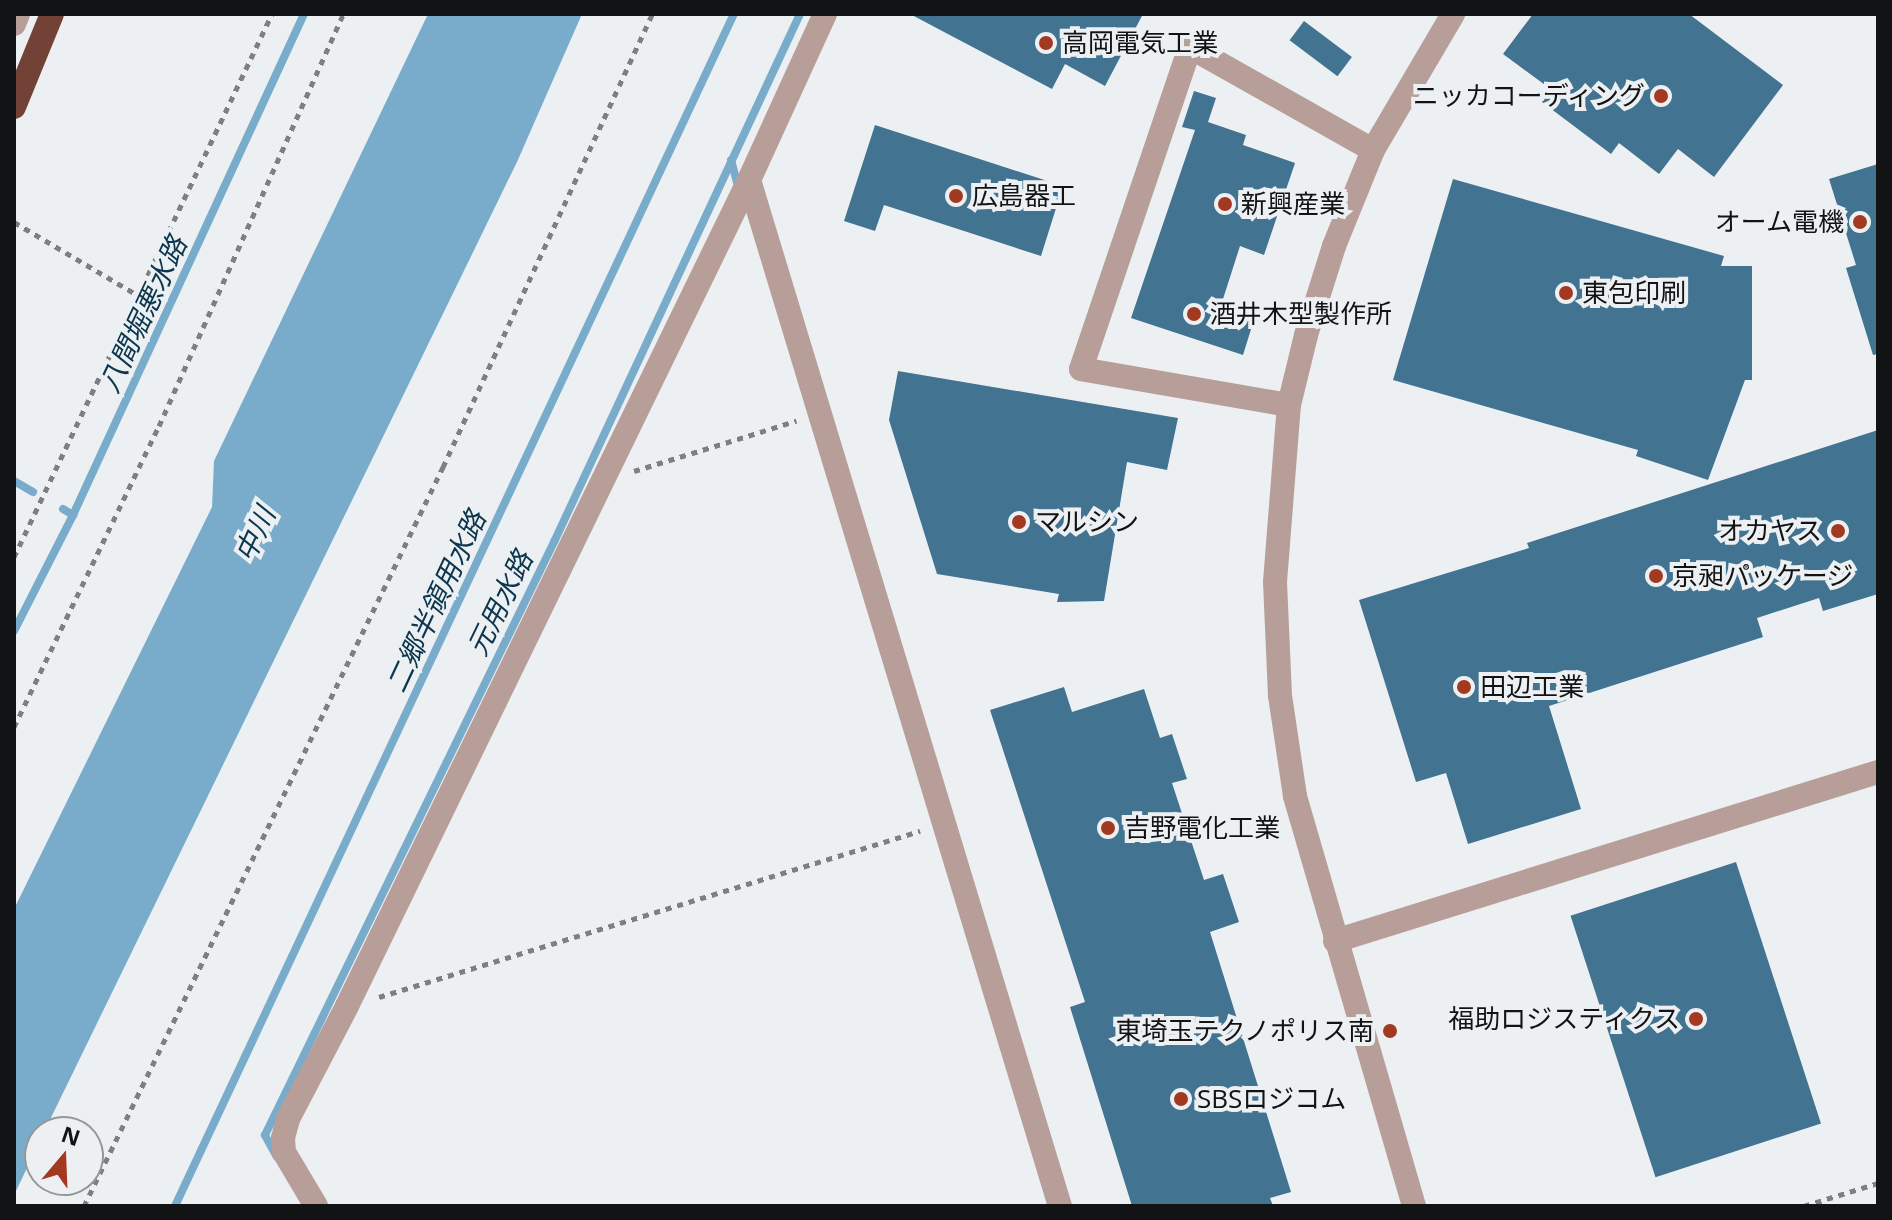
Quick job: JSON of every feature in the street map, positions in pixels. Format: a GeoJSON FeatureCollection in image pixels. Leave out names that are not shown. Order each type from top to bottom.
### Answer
{"type":"FeatureCollection","features":[{"type":"Feature","properties":{"kind":"highway"},"geometry":{"type":"LineString","coordinates":[[14,107],[52,14]]}},
{"type":"Feature","properties":{"kind":"street"},"geometry":{"type":"LineString","coordinates":[[14,24],[18,14]]}},
{"type":"Feature","properties":{"kind":"street"},"geometry":{"type":"LineString","coordinates":[[316,1206],[284,1152],[283,1138],[300,1092],[347,1006],[749,180],[825,14]]}},
{"type":"Feature","properties":{"kind":"street"},"geometry":{"type":"LineString","coordinates":[[1414,1206],[1295,796],[1280,696],[1275,582],[1289,405],[1306,335],[1334,246],[1373,150],[1453,14]]}},
{"type":"Feature","properties":{"kind":"street"},"geometry":{"type":"LineString","coordinates":[[1289,405],[1081,369],[1190,47],[1373,150]]}},
{"type":"Feature","properties":{"kind":"street"},"geometry":{"type":"LineString","coordinates":[[749,180],[1060,1206]]}},
{"type":"Feature","properties":{"kind":"street"},"geometry":{"type":"LineString","coordinates":[[1335,941],[1878,772]]}},
{"type":"Feature","properties":{"kind":"path"},"geometry":{"type":"LineString","coordinates":[[14,557],[272,14]]}},
{"type":"Feature","properties":{"kind":"path"},"geometry":{"type":"LineString","coordinates":[[14,727],[152,440],[343,14]]}},
{"type":"Feature","properties":{"kind":"path"},"geometry":{"type":"LineString","coordinates":[[84,1206],[443,467],[652,14]]}},
{"type":"Feature","properties":{"kind":"path"},"geometry":{"type":"LineString","coordinates":[[14,222],[139,296]]}},
{"type":"Feature","properties":{"kind":"path"},"geometry":{"type":"LineString","coordinates":[[602,481],[820,413]]}},
{"type":"Feature","properties":{"kind":"path"},"geometry":{"type":"LineString","coordinates":[[347,1006],[944,823]]}},
{"type":"Feature","properties":{"kind":"path"},"geometry":{"type":"LineString","coordinates":[[1804,1206],[1878,1183]]}},
{"type":"Feature","properties":{"kind":"water","name":"中川"},"geometry":{"type":"Polygon","coordinates":[[[428,14],[582,14],[517,162],[52,1116],[24,1116],[24,1174],[14,1195],[14,909],[212,507],[214,461],[428,14]]]}},
{"type":"Feature","properties":{"kind":"building","name":"高岡電気工業"},"geometry":{"type":"Polygon","coordinates":[[[910,14],[1143,14],[1105,86],[1065,64],[1052,89],[910,14]]]}},
{"type":"Feature","properties":{"kind":"building","name":"ニッカコーディング"},"geometry":{"type":"Polygon","coordinates":[[[1533,14],[1689,14],[1783,85],[1714,177],[1678,149],[1659,174],[1619,143],[1611,154],[1542,102],[1552,90],[1503,54],[1533,14]]]}},
{"type":"Feature","properties":{"kind":"building"},"geometry":{"type":"Polygon","coordinates":[[[1304,21],[1352,57],[1337,76],[1290,40],[1304,21]]]}},
{"type":"Feature","properties":{"kind":"building","name":"新興産業"},"geometry":{"type":"Polygon","coordinates":[[[1194,91],[1216,98],[1208,122],[1246,135],[1243,145],[1295,163],[1264,255],[1240,246],[1223,299],[1257,310],[1243,355],[1131,318],[1195,130],[1182,127],[1194,91]]]}},
{"type":"Feature","properties":{"kind":"building","name":"広島器工"},"geometry":{"type":"Polygon","coordinates":[[[875,125],[1063,186],[1041,256],[884,205],[875,231],[844,221],[875,125]]]}},
{"type":"Feature","properties":{"kind":"building","name":"オーム電機"},"geometry":{"type":"Polygon","coordinates":[[[1878,164],[1878,354],[1873,355],[1846,268],[1856,265],[1829,179],[1878,164]]]}},
{"type":"Feature","properties":{"kind":"building","name":"東包印刷"},"geometry":{"type":"Polygon","coordinates":[[[1453,179],[1724,256],[1721,266],[1752,266],[1752,380],[1745,380],[1708,480],[1636,456],[1638,450],[1393,380],[1453,179]]]}},
{"type":"Feature","properties":{"kind":"building","name":"マルシン"},"geometry":{"type":"Polygon","coordinates":[[[898,371],[1178,418],[1167,470],[1127,462],[1104,601],[1057,602],[1059,594],[937,574],[889,420],[898,371]]]}},
{"type":"Feature","properties":{"kind":"building"},"geometry":{"type":"Polygon","coordinates":[[[1878,430],[1878,594],[1823,611],[1819,598],[1757,618],[1763,637],[1549,706],[1581,809],[1468,844],[1446,773],[1416,782],[1359,600],[1529,548],[1527,543],[1878,430]]]}},
{"type":"Feature","properties":{"kind":"building"},"geometry":{"type":"Polygon","coordinates":[[[1064,687],[1072,712],[1144,689],[1160,738],[1172,734],[1187,779],[1172,783],[1204,880],[1223,874],[1239,922],[1210,932],[1291,1192],[1270,1198],[1273,1206],[1132,1206],[1070,1007],[1085,1002],[990,710],[1064,687]]]}},
{"type":"Feature","properties":{"kind":"building","name":"福助ロジスティクス"},"geometry":{"type":"Polygon","coordinates":[[[1736,862],[1821,1124],[1655,1177],[1571,916],[1736,862]]]}},
{"type":"Feature","properties":{"kind":"waterway","name":"八間堀悪水路"},"geometry":{"type":"LineString","coordinates":[[14,631],[73,515],[304,14]]}},
{"type":"Feature","properties":{"kind":"waterway","name":"二郷半領用水路"},"geometry":{"type":"LineString","coordinates":[[175,1206],[734,14]]}},
{"type":"Feature","properties":{"kind":"waterway","name":"元用水路"},"geometry":{"type":"LineString","coordinates":[[277,1157],[265,1135],[554,542],[800,14]]}},
{"type":"Feature","properties":{"kind":"waterway"},"geometry":{"type":"LineString","coordinates":[[731,160],[739,189]]}},
{"type":"Feature","properties":{"kind":"waterway"},"geometry":{"type":"LineString","coordinates":[[14,481],[33,492]]}},
{"type":"Feature","properties":{"kind":"waterway"},"geometry":{"type":"LineString","coordinates":[[63,509],[73,515]]}},
{"type":"Feature","properties":{"kind":"place","name":"高岡電気工業"},"geometry":{"type":"Point","coordinates":[1046,43]}},
{"type":"Feature","properties":{"kind":"place","name":"ニッカコーディング"},"geometry":{"type":"Point","coordinates":[1661,96]}},
{"type":"Feature","properties":{"kind":"place","name":"広島器工"},"geometry":{"type":"Point","coordinates":[956,196]}},
{"type":"Feature","properties":{"kind":"place","name":"新興産業"},"geometry":{"type":"Point","coordinates":[1225,204]}},
{"type":"Feature","properties":{"kind":"place","name":"オーム電機"},"geometry":{"type":"Point","coordinates":[1860,222]}},
{"type":"Feature","properties":{"kind":"place","name":"東包印刷"},"geometry":{"type":"Point","coordinates":[1566,293]}},
{"type":"Feature","properties":{"kind":"place","name":"酒井木型製作所"},"geometry":{"type":"Point","coordinates":[1194,314]}},
{"type":"Feature","properties":{"kind":"place","name":"マルシン"},"geometry":{"type":"Point","coordinates":[1019,522]}},
{"type":"Feature","properties":{"kind":"place","name":"オカヤス"},"geometry":{"type":"Point","coordinates":[1838,531]}},
{"type":"Feature","properties":{"kind":"place","name":"京昶パッケージ"},"geometry":{"type":"Point","coordinates":[1656,576]}},
{"type":"Feature","properties":{"kind":"place","name":"田辺工業"},"geometry":{"type":"Point","coordinates":[1464,687]}},
{"type":"Feature","properties":{"kind":"place","name":"吉野電化工業"},"geometry":{"type":"Point","coordinates":[1108,828]}},
{"type":"Feature","properties":{"kind":"place","name":"福助ロジスティクス"},"geometry":{"type":"Point","coordinates":[1696,1019]}},
{"type":"Feature","properties":{"kind":"place","name":"東埼玉テクノポリス南"},"geometry":{"type":"Point","coordinates":[1390,1031]}},
{"type":"Feature","properties":{"kind":"place","name":"SBSロジコム"},"geometry":{"type":"Point","coordinates":[1181,1099]}}]}
